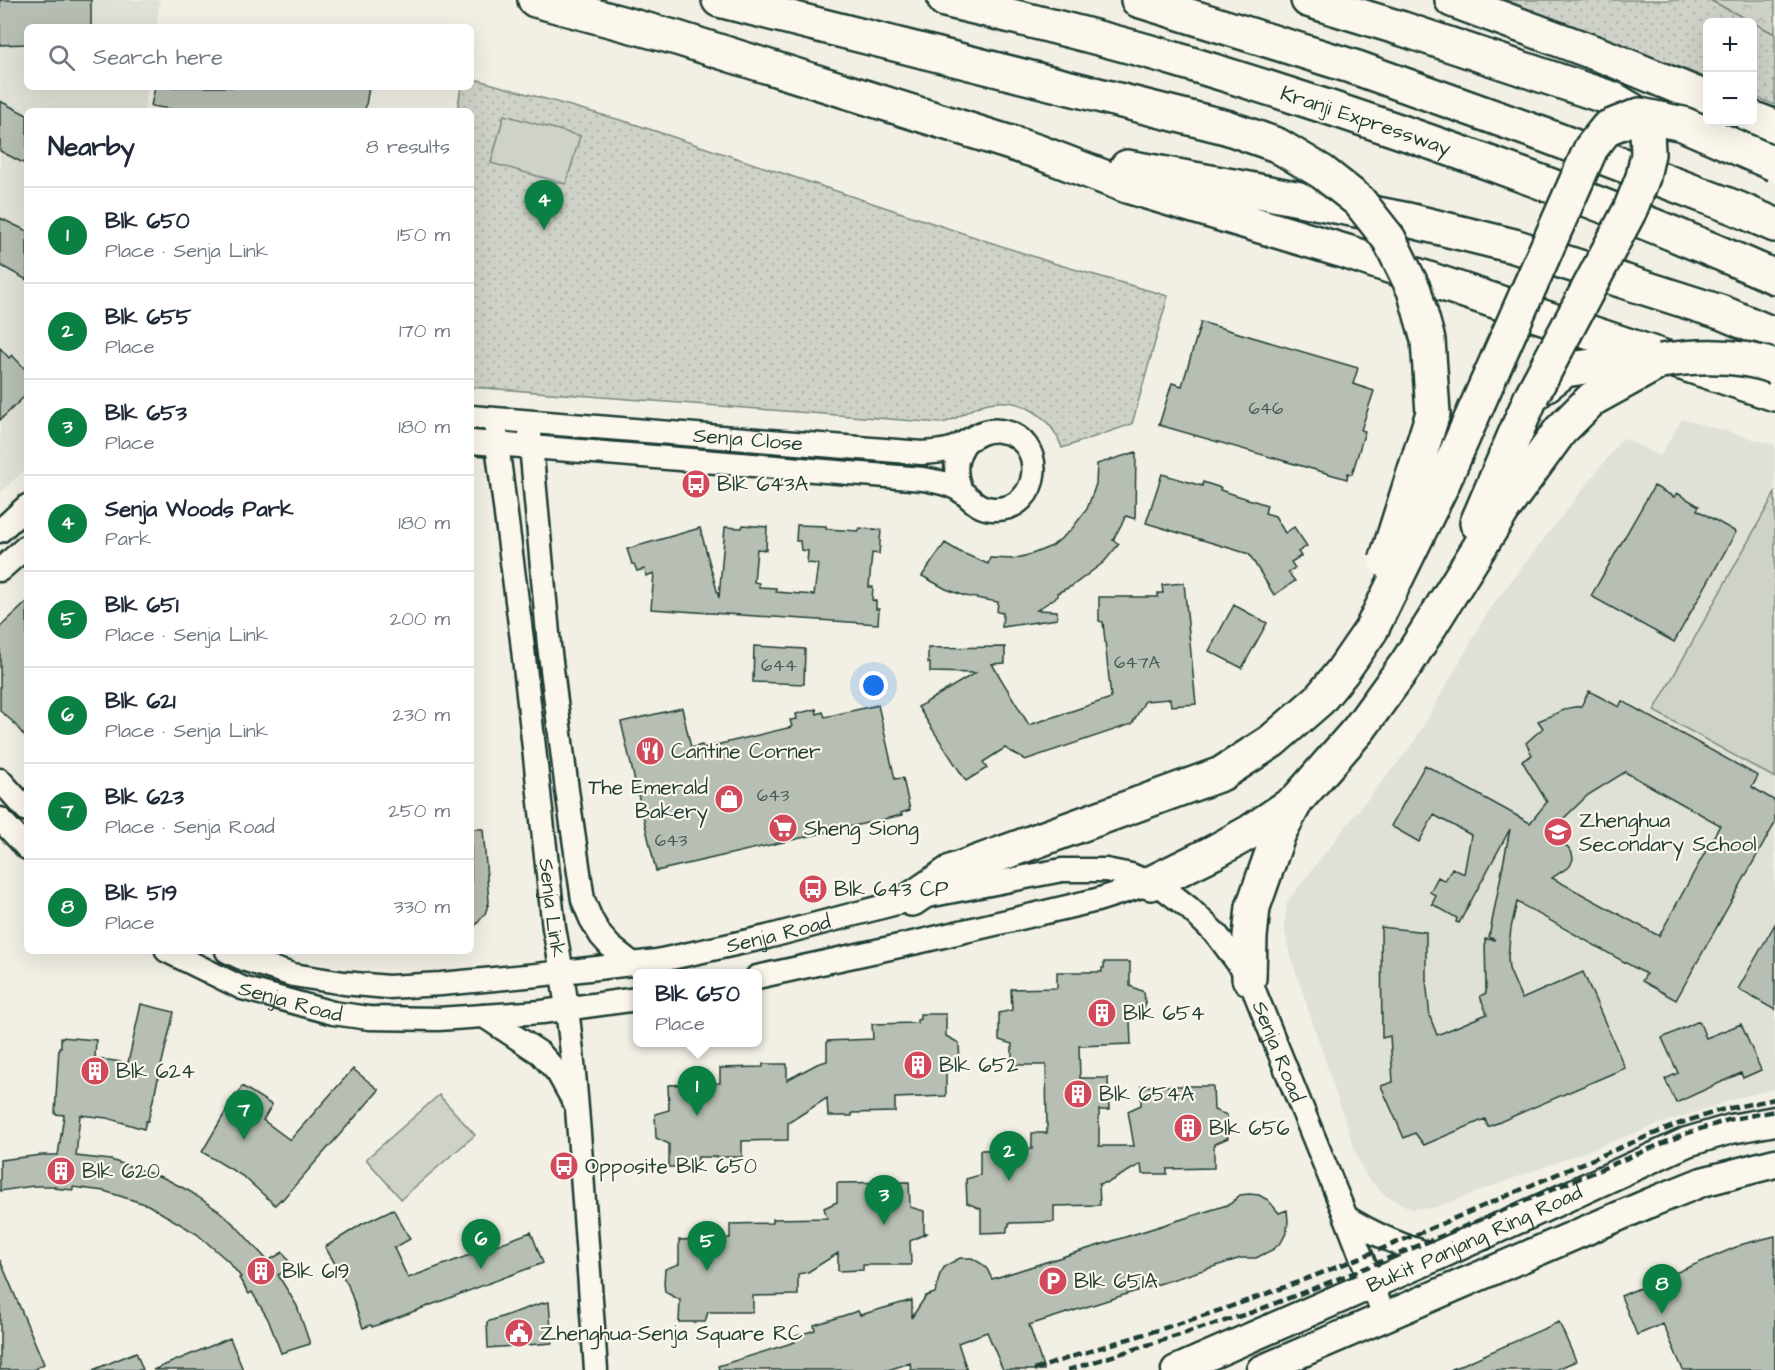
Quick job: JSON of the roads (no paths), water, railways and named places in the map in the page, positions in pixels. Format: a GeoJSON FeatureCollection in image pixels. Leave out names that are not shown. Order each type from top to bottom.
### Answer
{"type":"FeatureCollection","features":[{"type":"Feature","properties":{"kind":"highway"},"geometry":{"type":"LineString","coordinates":[[535,0],[677,38],[1036,151],[1127,186],[1347,252],[1775,394]]}},
{"type":"Feature","properties":{"kind":"highway"},"geometry":{"type":"LineString","coordinates":[[698,0],[730,3],[1226,127],[1277,145],[1322,172],[1359,201],[1389,239],[1414,290],[1428,340],[1433,413],[1379,583],[1371,630]]}},
{"type":"Feature","properties":{"kind":"highway","name":"Kranji Expressway"},"geometry":{"type":"LineString","coordinates":[[945,0],[1177,59],[1371,120],[1718,252],[1775,277]]}},
{"type":"Feature","properties":{"kind":"highway"},"geometry":{"type":"LineString","coordinates":[[1138,0],[1368,72],[1547,136],[1775,225]]}},
{"type":"Feature","properties":{"kind":"highway"},"geometry":{"type":"LineString","coordinates":[[1308,0],[1613,99],[1640,115],[1683,124],[1775,164]]}},
{"type":"Feature","properties":{"kind":"highway"},"geometry":{"type":"LineString","coordinates":[[1452,0],[1606,57],[1703,97]]}},
{"type":"Feature","properties":{"kind":"highway"},"geometry":{"type":"LineString","coordinates":[[1606,57],[1775,173]]}},
{"type":"Feature","properties":{"kind":"highway"},"geometry":{"type":"LineString","coordinates":[[1436,618],[1532,394],[1630,210],[1643,177],[1648,154],[1647,129],[1640,115]]}},
{"type":"Feature","properties":{"kind":"highway"},"geometry":{"type":"LineString","coordinates":[[912,898],[953,871],[1221,774],[1272,741],[1319,700],[1371,630],[1441,487],[1591,148],[1607,128],[1640,115]]}},
{"type":"Feature","properties":{"kind":"highway"},"geometry":{"type":"LineString","coordinates":[[1757,120],[1775,127]]}},
{"type":"Feature","properties":{"kind":"highway"},"geometry":{"type":"LineString","coordinates":[[1036,151],[1408,220],[1514,246],[1723,314],[1775,335]]}},
{"type":"Feature","properties":{"kind":"highway"},"geometry":{"type":"LineString","coordinates":[[1532,394],[1565,370],[1598,365],[1661,361],[1693,356],[1724,357],[1775,367]]}},
{"type":"Feature","properties":{"kind":"highway"},"geometry":{"type":"LineString","coordinates":[[1249,978],[1253,907],[1279,833],[1296,801],[1359,729],[1407,663],[1504,508],[1560,431],[1592,399],[1661,361]]}},
{"type":"Feature","properties":{"kind":"highway"},"geometry":{"type":"LineString","coordinates":[[1151,883],[1250,832],[1296,801]]}},
{"type":"Feature","properties":{"kind":"main road","name":"Bukit Panjang Ring Road"},"geometry":{"type":"LineString","coordinates":[[1176,1370],[1437,1256],[1687,1142],[1731,1129],[1775,1121]]}},
{"type":"Feature","properties":{"kind":"main road","name":"Bukit Panjang Ring Road"},"geometry":{"type":"LineString","coordinates":[[1261,1370],[1692,1186],[1775,1162]]}},
{"type":"Feature","properties":{"kind":"street","name":"Senja Close"},"geometry":{"type":"LineString","coordinates":[[474,417],[922,453],[951,449],[976,435],[988,431],[1001,431],[1014,435],[1024,443],[1031,454],[1034,467],[1033,480],[1028,492],[1019,501],[1007,507],[994,509],[981,507],[970,501],[961,491],[939,481],[918,478],[474,442]]}},
{"type":"Feature","properties":{"kind":"street"},"geometry":{"type":"LineString","coordinates":[[496,419],[497,444]]}},
{"type":"Feature","properties":{"kind":"street"},"geometry":{"type":"LineString","coordinates":[[530,421],[530,447]]}},
{"type":"Feature","properties":{"kind":"street"},"geometry":{"type":"LineString","coordinates":[[961,491],[956,479],[955,466],[958,453],[965,443]]}},
{"type":"Feature","properties":{"kind":"street","name":"Senja Link"},"geometry":{"type":"LineString","coordinates":[[497,444],[554,928],[563,972],[578,1108],[596,1370]]}},
{"type":"Feature","properties":{"kind":"street","name":"Senja Link"},"geometry":{"type":"LineString","coordinates":[[530,447],[549,645],[583,900],[600,936],[610,947],[634,964]]}},
{"type":"Feature","properties":{"kind":"street"},"geometry":{"type":"LineString","coordinates":[[0,531],[24,509]]}},
{"type":"Feature","properties":{"kind":"street"},"geometry":{"type":"LineString","coordinates":[[0,570],[24,549]]}},
{"type":"Feature","properties":{"kind":"street"},"geometry":{"type":"LineString","coordinates":[[0,780],[24,807]]}},
{"type":"Feature","properties":{"kind":"street"},"geometry":{"type":"LineString","coordinates":[[0,819],[24,845]]}},
{"type":"Feature","properties":{"kind":"street","name":"Senja Road"},"geometry":{"type":"LineString","coordinates":[[233,954],[293,975],[344,983],[388,987],[462,982],[634,964],[767,937],[912,898],[1073,870],[1106,870],[1131,875],[1179,899],[1217,935],[1249,978],[1385,1318]]}},
{"type":"Feature","properties":{"kind":"street","name":"Senja Road"},"geometry":{"type":"LineString","coordinates":[[762,976],[1097,900],[1151,883]]}},
{"type":"Feature","properties":{"kind":"street","name":"Senja Road"},"geometry":{"type":"LineString","coordinates":[[173,954],[242,988],[333,1013],[395,1019],[484,1016],[567,1009],[633,1000]]}},
{"type":"Feature","properties":{"kind":"street"},"geometry":{"type":"LineString","coordinates":[[484,1016],[540,1053],[558,1073],[578,1108]]}},
{"type":"Feature","properties":{"kind":"street"},"geometry":{"type":"LineString","coordinates":[[1346,1217],[1388,1240],[1437,1256]]}},
{"type":"Feature","properties":{"kind":"railway"},"geometry":{"type":"LineString","coordinates":[[1034,1370],[1304,1280],[1681,1123],[1721,1110],[1775,1099]]}},
{"type":"Feature","properties":{"kind":"railway"},"geometry":{"type":"LineString","coordinates":[[1068,1370],[1253,1312],[1358,1271],[1685,1134],[1728,1120],[1775,1111]]}},
{"type":"Feature","properties":{"kind":"place","name":"Senja Woods Park"},"geometry":{"type":"Point","coordinates":[544,230]}},
{"type":"Feature","properties":{"kind":"place","name":"Blk 643A"},"geometry":{"type":"Point","coordinates":[696,484]}},
{"type":"Feature","properties":{"kind":"place","name":"Cantine Corner"},"geometry":{"type":"Point","coordinates":[650,751]}},
{"type":"Feature","properties":{"kind":"place","name":"The Emerald Bakery"},"geometry":{"type":"Point","coordinates":[729,799]}},
{"type":"Feature","properties":{"kind":"place","name":"Sheng Siong"},"geometry":{"type":"Point","coordinates":[783,828]}},
{"type":"Feature","properties":{"kind":"place","name":"Zhenghua Secondary School"},"geometry":{"type":"Point","coordinates":[1558,832]}},
{"type":"Feature","properties":{"kind":"place","name":"Blk 643 CP"},"geometry":{"type":"Point","coordinates":[813,889]}},
{"type":"Feature","properties":{"kind":"place","name":"Blk 654"},"geometry":{"type":"Point","coordinates":[1102,1013]}},
{"type":"Feature","properties":{"kind":"place","name":"Blk 652"},"geometry":{"type":"Point","coordinates":[918,1065]}},
{"type":"Feature","properties":{"kind":"place","name":"Blk 624"},"geometry":{"type":"Point","coordinates":[95,1071]}},
{"type":"Feature","properties":{"kind":"place","name":"Blk 654A"},"geometry":{"type":"Point","coordinates":[1078,1094]}},
{"type":"Feature","properties":{"kind":"place","name":"Blk 650"},"geometry":{"type":"Point","coordinates":[697,1116]}},
{"type":"Feature","properties":{"kind":"place","name":"Blk 656"},"geometry":{"type":"Point","coordinates":[1188,1128]}},
{"type":"Feature","properties":{"kind":"place","name":"Blk 623"},"geometry":{"type":"Point","coordinates":[244,1140]}},
{"type":"Feature","properties":{"kind":"place","name":"Opposite Blk 650"},"geometry":{"type":"Point","coordinates":[564,1166]}},
{"type":"Feature","properties":{"kind":"place","name":"Blk 620"},"geometry":{"type":"Point","coordinates":[61,1171]}},
{"type":"Feature","properties":{"kind":"place","name":"Blk 655"},"geometry":{"type":"Point","coordinates":[1009,1181]}},
{"type":"Feature","properties":{"kind":"place","name":"Blk 653"},"geometry":{"type":"Point","coordinates":[884,1225]}},
{"type":"Feature","properties":{"kind":"place","name":"Blk 621"},"geometry":{"type":"Point","coordinates":[481,1269]}},
{"type":"Feature","properties":{"kind":"place","name":"Blk 619"},"geometry":{"type":"Point","coordinates":[261,1271]}},
{"type":"Feature","properties":{"kind":"place","name":"Blk 651"},"geometry":{"type":"Point","coordinates":[707,1271]}},
{"type":"Feature","properties":{"kind":"place","name":"Blk 651A"},"geometry":{"type":"Point","coordinates":[1053,1281]}},
{"type":"Feature","properties":{"kind":"place","name":"Blk 519"},"geometry":{"type":"Point","coordinates":[1662,1314]}},
{"type":"Feature","properties":{"kind":"place","name":"Zhenghua-Senja Square RC"},"geometry":{"type":"Point","coordinates":[519,1333]}}]}
